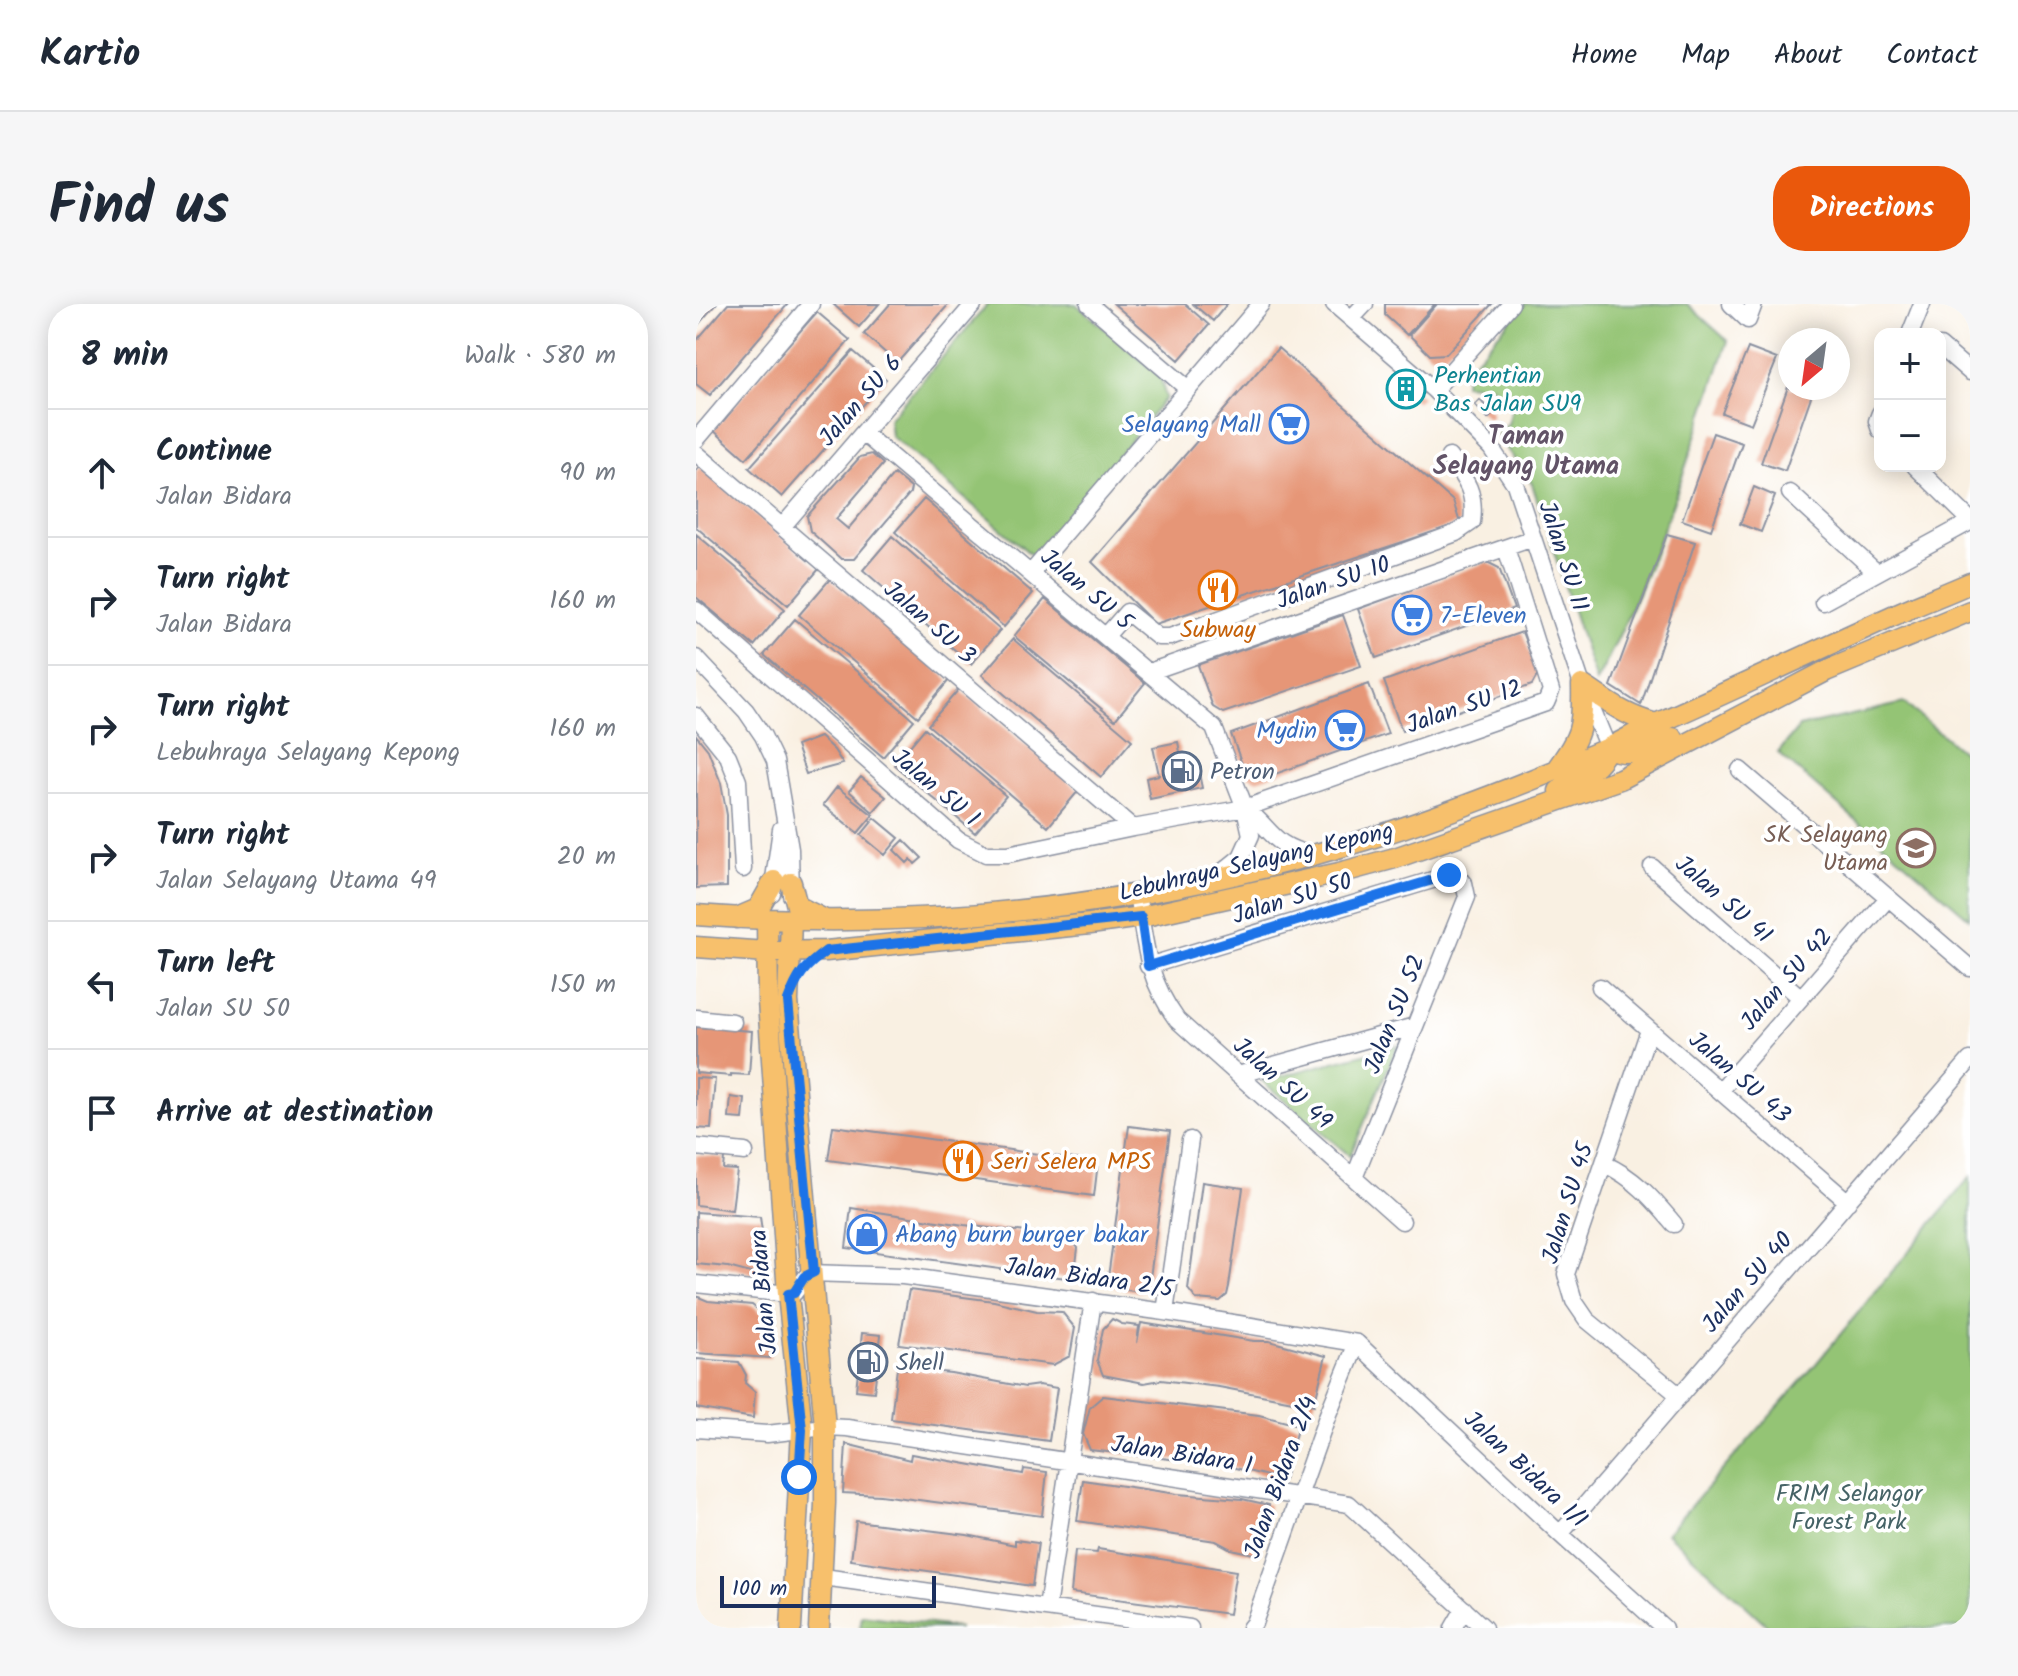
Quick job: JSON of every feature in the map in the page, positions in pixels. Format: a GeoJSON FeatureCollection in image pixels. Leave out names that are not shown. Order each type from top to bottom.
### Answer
{"type":"FeatureCollection","features":[{"type":"Feature","properties":{"kind":"main road","name":"Lebuhraya Selayang Kepong"},"geometry":{"type":"LineString","coordinates":[[696,915],[767,921],[826,921],[941,919],[1013,913],[1215,878],[1311,855],[1439,815],[1556,770],[1970,583]]}},
{"type":"Feature","properties":{"kind":"main road","name":"Lebuhraya Selayang Kepong"},"geometry":{"type":"LineString","coordinates":[[696,947],[767,952],[826,951],[1141,917],[1381,862],[1620,779],[1802,684],[1912,633],[1970,611]]}},
{"type":"Feature","properties":{"kind":"main road"},"geometry":{"type":"LineString","coordinates":[[1537,808],[1590,772],[1608,748],[1623,754],[1636,752],[1802,684]]}},
{"type":"Feature","properties":{"kind":"main road"},"geometry":{"type":"LineString","coordinates":[[1582,685],[1631,718],[1656,724]]}},
{"type":"Feature","properties":{"kind":"main road"},"geometry":{"type":"LineString","coordinates":[[1556,770],[1579,736],[1583,710],[1582,685]]}},
{"type":"Feature","properties":{"kind":"main road"},"geometry":{"type":"LineString","coordinates":[[737,918],[758,909],[782,882],[797,906],[826,921]]}},
{"type":"Feature","properties":{"kind":"main road","name":"Jalan Bidara"},"geometry":{"type":"LineString","coordinates":[[767,921],[767,952],[778,1001],[814,1272],[825,1427],[823,1577],[819,1628]]}},
{"type":"Feature","properties":{"kind":"main road","name":"Jalan Bidara"},"geometry":{"type":"LineString","coordinates":[[791,921],[790,952],[778,1001],[788,1294],[802,1430],[791,1628]]}},
{"type":"Feature","properties":{"kind":"main road"},"geometry":{"type":"LineString","coordinates":[[721,949],[754,969],[778,1001],[803,969],[826,951]]}},
{"type":"Feature","properties":{"kind":"street"},"geometry":{"type":"LineString","coordinates":[[696,440],[811,304]]}},
{"type":"Feature","properties":{"kind":"street","name":"Jalan SU 6"},"geometry":{"type":"LineString","coordinates":[[782,527],[974,304]]}},
{"type":"Feature","properties":{"kind":"street"},"geometry":{"type":"LineString","coordinates":[[1089,304],[1188,389]]}},
{"type":"Feature","properties":{"kind":"street"},"geometry":{"type":"LineString","coordinates":[[1031,573],[1261,304]]}},
{"type":"Feature","properties":{"kind":"street","name":"Jalan SU 11"},"geometry":{"type":"LineString","coordinates":[[1334,304],[1434,390],[1491,448],[1515,484],[1582,685],[1608,748]]}},
{"type":"Feature","properties":{"kind":"street"},"geometry":{"type":"LineString","coordinates":[[1351,319],[1365,304]]}},
{"type":"Feature","properties":{"kind":"street"},"geometry":{"type":"LineString","coordinates":[[1434,390],[1511,304]]}},
{"type":"Feature","properties":{"kind":"street"},"geometry":{"type":"LineString","coordinates":[[1731,304],[1751,312]]}},
{"type":"Feature","properties":{"kind":"street"},"geometry":{"type":"LineString","coordinates":[[1918,328],[1922,304]]}},
{"type":"Feature","properties":{"kind":"street"},"geometry":{"type":"LineString","coordinates":[[1946,351],[1970,372]]}},
{"type":"Feature","properties":{"kind":"street","name":"Jalan SU 5"},"geometry":{"type":"LineString","coordinates":[[863,433],[1214,728],[1245,808],[1251,835],[1241,857],[1215,878]]}},
{"type":"Feature","properties":{"kind":"street","name":"Jalan SU 3"},"geometry":{"type":"LineString","coordinates":[[696,453],[1133,828]]}},
{"type":"Feature","properties":{"kind":"street"},"geometry":{"type":"LineString","coordinates":[[1106,636],[1127,612],[1158,637],[1170,637],[1456,533],[1472,522],[1474,507],[1468,482],[1449,457]]}},
{"type":"Feature","properties":{"kind":"street"},"geometry":{"type":"LineString","coordinates":[[1823,602],[1970,521],[1921,472]]}},
{"type":"Feature","properties":{"kind":"street"},"geometry":{"type":"LineString","coordinates":[[1790,493],[1876,572]]}},
{"type":"Feature","properties":{"kind":"street","name":"Jalan SU 10"},"geometry":{"type":"LineString","coordinates":[[1149,672],[1533,538]]}},
{"type":"Feature","properties":{"kind":"street","name":"Jalan SU 12"},"geometry":{"type":"LineString","coordinates":[[1245,808],[1546,703],[1551,691],[1506,548]]}},
{"type":"Feature","properties":{"kind":"street","name":"Jalan SU 1"},"geometry":{"type":"LineString","coordinates":[[696,610],[958,840],[986,854],[1008,854],[1245,808]]}},
{"type":"Feature","properties":{"kind":"street"},"geometry":{"type":"LineString","coordinates":[[1912,633],[1970,622]]}},
{"type":"Feature","properties":{"kind":"street"},"geometry":{"type":"LineString","coordinates":[[696,658],[746,711],[775,761],[783,816],[782,882],[791,921]]}},
{"type":"Feature","properties":{"kind":"street"},"geometry":{"type":"LineString","coordinates":[[696,716],[728,756],[738,781],[743,869]]}},
{"type":"Feature","properties":{"kind":"street"},"geometry":{"type":"LineString","coordinates":[[1740,770],[1970,968]]}},
{"type":"Feature","properties":{"kind":"street","name":"Jalan SU 5"},"geometry":{"type":"LineString","coordinates":[[1245,808],[1274,839],[1288,849],[1311,855]]}},
{"type":"Feature","properties":{"kind":"street","name":"Jalan SU 41"},"geometry":{"type":"LineString","coordinates":[[1652,867],[1801,998]]}},
{"type":"Feature","properties":{"kind":"street","name":"Jalan SU 50"},"geometry":{"type":"LineString","coordinates":[[1148,966],[1449,875]]}},
{"type":"Feature","properties":{"kind":"street","name":"Jalan SU 52"},"geometry":{"type":"LineString","coordinates":[[1354,1178],[1467,897],[1464,883],[1449,875]]}},
{"type":"Feature","properties":{"kind":"street"},"geometry":{"type":"LineString","coordinates":[[767,921],[782,882]]}},
{"type":"Feature","properties":{"kind":"street","name":"Jalan SU 49"},"geometry":{"type":"LineString","coordinates":[[1137,893],[1148,966],[1162,999],[1177,1020],[1402,1221]]}},
{"type":"Feature","properties":{"kind":"street","name":"Jalan SU 42"},"geometry":{"type":"LineString","coordinates":[[1720,1091],[1888,898]]}},
{"type":"Feature","properties":{"kind":"street","name":"Jalan SU 43"},"geometry":{"type":"LineString","coordinates":[[1600,987],[1848,1202]]}},
{"type":"Feature","properties":{"kind":"street"},"geometry":{"type":"LineString","coordinates":[[696,1018],[733,1022]]}},
{"type":"Feature","properties":{"kind":"street"},"geometry":{"type":"LineString","coordinates":[[1238,1075],[1415,1026]]}},
{"type":"Feature","properties":{"kind":"street","name":"Jalan SU 45"},"geometry":{"type":"LineString","coordinates":[[1649,1030],[1566,1274],[1574,1301],[1587,1320],[1680,1396]]}},
{"type":"Feature","properties":{"kind":"street","name":"Jalan SU 40"},"geometry":{"type":"LineString","coordinates":[[1560,1534],[1970,1060]]}},
{"type":"Feature","properties":{"kind":"street"},"geometry":{"type":"LineString","coordinates":[[1165,1312],[1190,1140]]}},
{"type":"Feature","properties":{"kind":"street"},"geometry":{"type":"LineString","coordinates":[[696,1147],[745,1152]]}},
{"type":"Feature","properties":{"kind":"street"},"geometry":{"type":"LineString","coordinates":[[1604,1164],[1620,1171],[1644,1189],[1674,1224]]}},
{"type":"Feature","properties":{"kind":"street"},"geometry":{"type":"LineString","coordinates":[[696,1284],[788,1294],[794,1293],[804,1277],[814,1272]]}},
{"type":"Feature","properties":{"kind":"street","name":"Jalan Bidara 2/5"},"geometry":{"type":"LineString","coordinates":[[814,1272],[903,1276],[1093,1301],[1357,1343]]}},
{"type":"Feature","properties":{"kind":"street"},"geometry":{"type":"LineString","coordinates":[[1047,1608],[1093,1301]]}},
{"type":"Feature","properties":{"kind":"street","name":"Jalan Bidara 2/4"},"geometry":{"type":"LineString","coordinates":[[1250,1628],[1357,1343]]}},
{"type":"Feature","properties":{"kind":"street","name":"Jalan Bidara 1/1"},"geometry":{"type":"LineString","coordinates":[[1357,1343],[1664,1628]]}},
{"type":"Feature","properties":{"kind":"street","name":"Jalan Bidara 1"},"geometry":{"type":"LineString","coordinates":[[696,1429],[767,1434],[825,1427],[847,1428],[1349,1504],[1484,1628]]}},
{"type":"Feature","properties":{"kind":"street"},"geometry":{"type":"LineString","coordinates":[[823,1577],[1190,1628]]}},
{"type":"Feature","properties":{"kind":"street"},"geometry":{"type":"LineString","coordinates":[[1453,1628],[1464,1609]]}},
{"type":"Feature","properties":{"kind":"green space"},"geometry":{"type":"Polygon","coordinates":[[[988,304],[1076,304],[1160,376],[1166,398],[1034,557],[891,436],[889,419],[988,304]]]}},
{"type":"Feature","properties":{"kind":"green space"},"geometry":{"type":"Polygon","coordinates":[[[1525,304],[1687,304],[1728,341],[1653,557],[1596,682],[1532,484],[1497,435],[1508,424],[1512,409],[1492,386],[1464,384],[1465,371],[1525,304]]]}},
{"type":"Feature","properties":{"kind":"green space","name":"SK Selayang Utama"},"geometry":{"type":"Polygon","coordinates":[[[1904,703],[1970,758],[1969,918],[1778,753],[1799,727],[1904,703]]]}},
{"type":"Feature","properties":{"kind":"green space"},"geometry":{"type":"Polygon","coordinates":[[[1398,1045],[1350,1156],[1262,1081],[1398,1045]]]}},
{"type":"Feature","properties":{"kind":"green space","name":"FRIM Selangor Forest Park"},"geometry":{"type":"Polygon","coordinates":[[[1970,1177],[1970,1628],[1770,1628],[1667,1533],[1815,1365],[1970,1177]]]}},
{"type":"Feature","properties":{"kind":"green space"},"geometry":{"type":"Polygon","coordinates":[[[862,1615],[960,1628],[860,1628],[862,1615]]]}},
{"type":"Feature","properties":{"kind":"building"},"geometry":{"type":"Polygon","coordinates":[[[696,304],[716,304],[696,327],[696,304]]]}},
{"type":"Feature","properties":{"kind":"building"},"geometry":{"type":"Polygon","coordinates":[[[728,304],[788,304],[710,395],[696,384],[696,341],[728,304]]]}},
{"type":"Feature","properties":{"kind":"building"},"geometry":{"type":"Polygon","coordinates":[[[833,304],[879,304],[859,327],[833,304]]]}},
{"type":"Feature","properties":{"kind":"building"},"geometry":{"type":"Polygon","coordinates":[[[890,304],[949,304],[897,363],[864,334],[890,304]]]}},
{"type":"Feature","properties":{"kind":"building"},"geometry":{"type":"Polygon","coordinates":[[[1114,304],[1185,304],[1209,325],[1179,360],[1114,304]]]}},
{"type":"Feature","properties":{"kind":"building"},"geometry":{"type":"Polygon","coordinates":[[[1193,304],[1227,304],[1213,321],[1193,304]]]}},
{"type":"Feature","properties":{"kind":"building"},"geometry":{"type":"Polygon","coordinates":[[[1385,304],[1435,304],[1407,335],[1385,315],[1385,304]]]}},
{"type":"Feature","properties":{"kind":"building"},"geometry":{"type":"Polygon","coordinates":[[[1437,304],[1492,304],[1446,354],[1430,355],[1409,335],[1437,304]]]}},
{"type":"Feature","properties":{"kind":"building"},"geometry":{"type":"Polygon","coordinates":[[[817,312],[850,340],[746,459],[713,430],[817,312]]]}},
{"type":"Feature","properties":{"kind":"building","name":"Selayang Mall"},"geometry":{"type":"Polygon","coordinates":[[[1278,348],[1453,501],[1460,523],[1155,624],[1092,562],[1278,348]]]}},
{"type":"Feature","properties":{"kind":"building"},"geometry":{"type":"Polygon","coordinates":[[[1748,348],[1777,359],[1751,424],[1722,413],[1748,348]]]}},
{"type":"Feature","properties":{"kind":"building"},"geometry":{"type":"Polygon","coordinates":[[[853,351],[886,379],[782,497],[749,468],[853,351]]]}},
{"type":"Feature","properties":{"kind":"building","name":"Perhentian Bas Jalan SU9"},"geometry":{"type":"Polygon","coordinates":[[[1395,375],[1422,397],[1417,402],[1391,380],[1395,375]]]}},
{"type":"Feature","properties":{"kind":"building"},"geometry":{"type":"Polygon","coordinates":[[[1480,400],[1493,414],[1488,419],[1475,405],[1480,400]]]}},
{"type":"Feature","properties":{"kind":"building"},"geometry":{"type":"Polygon","coordinates":[[[1783,400],[1810,400],[1785,471],[1761,463],[1783,400]]]}},
{"type":"Feature","properties":{"kind":"building"},"geometry":{"type":"Polygon","coordinates":[[[1713,433],[1742,443],[1711,530],[1682,520],[1713,433]]]}},
{"type":"Feature","properties":{"kind":"building"},"geometry":{"type":"Polygon","coordinates":[[[872,454],[883,464],[836,519],[848,529],[894,474],[911,488],[910,493],[854,559],[841,559],[810,531],[807,516],[860,457],[872,454]]]}},
{"type":"Feature","properties":{"kind":"building"},"geometry":{"type":"Polygon","coordinates":[[[700,467],[819,569],[788,605],[696,527],[696,471],[700,467]]]}},
{"type":"Feature","properties":{"kind":"building"},"geometry":{"type":"Polygon","coordinates":[[[1754,487],[1775,496],[1761,532],[1740,524],[1754,487]]]}},
{"type":"Feature","properties":{"kind":"building"},"geometry":{"type":"Polygon","coordinates":[[[924,499],[1033,593],[1004,627],[895,532],[924,499]]]}},
{"type":"Feature","properties":{"kind":"building"},"geometry":{"type":"Polygon","coordinates":[[[696,534],[785,609],[754,646],[696,597],[696,534]]]}},
{"type":"Feature","properties":{"kind":"building"},"geometry":{"type":"Polygon","coordinates":[[[1667,534],[1695,542],[1641,705],[1611,686],[1667,534]]]}},
{"type":"Feature","properties":{"kind":"building"},"geometry":{"type":"Polygon","coordinates":[[[892,536],[1000,630],[971,664],[863,570],[892,536]]]}},
{"type":"Feature","properties":{"kind":"building"},"geometry":{"type":"Polygon","coordinates":[[[1487,562],[1499,568],[1514,609],[1376,658],[1358,609],[1487,562]]]}},
{"type":"Feature","properties":{"kind":"building"},"geometry":{"type":"Polygon","coordinates":[[[830,579],[949,680],[918,717],[799,615],[830,579]]]}},
{"type":"Feature","properties":{"kind":"building"},"geometry":{"type":"Polygon","coordinates":[[[1045,599],[1145,683],[1115,720],[1014,636],[1045,599]]]}},
{"type":"Feature","properties":{"kind":"building"},"geometry":{"type":"Polygon","coordinates":[[[1343,615],[1361,666],[1223,713],[1213,707],[1198,665],[1343,615]]]}},
{"type":"Feature","properties":{"kind":"building"},"geometry":{"type":"Polygon","coordinates":[[[795,619],[914,720],[883,757],[764,655],[795,619]]]}},
{"type":"Feature","properties":{"kind":"building"},"geometry":{"type":"Polygon","coordinates":[[[1522,632],[1538,674],[1532,685],[1402,731],[1384,681],[1522,632]]]}},
{"type":"Feature","properties":{"kind":"building"},"geometry":{"type":"Polygon","coordinates":[[[1013,639],[1132,740],[1101,777],[982,675],[1013,639]]]}},
{"type":"Feature","properties":{"kind":"building"},"geometry":{"type":"Polygon","coordinates":[[[1369,684],[1388,734],[1258,780],[1246,775],[1231,734],[1369,684]]]}},
{"type":"Feature","properties":{"kind":"building"},"geometry":{"type":"Polygon","coordinates":[[[959,689],[1079,790],[1048,827],[928,725],[959,689]]]}},
{"type":"Feature","properties":{"kind":"building"},"geometry":{"type":"Polygon","coordinates":[[[925,728],[1006,796],[975,833],[894,765],[925,728]]]}},
{"type":"Feature","properties":{"kind":"building"},"geometry":{"type":"Polygon","coordinates":[[[696,735],[708,750],[721,783],[727,815],[727,887],[696,888],[696,735]]]}},
{"type":"Feature","properties":{"kind":"building"},"geometry":{"type":"Polygon","coordinates":[[[820,737],[843,764],[806,774],[796,746],[820,737]]]}},
{"type":"Feature","properties":{"kind":"building"},"geometry":{"type":"Polygon","coordinates":[[[1178,742],[1184,772],[1198,769],[1202,788],[1150,799],[1146,778],[1159,775],[1153,747],[1178,742]]]}},
{"type":"Feature","properties":{"kind":"building"},"geometry":{"type":"Polygon","coordinates":[[[861,777],[886,797],[873,812],[849,791],[861,777]]]}},
{"type":"Feature","properties":{"kind":"building"},"geometry":{"type":"Polygon","coordinates":[[[837,787],[873,815],[858,833],[823,805],[837,787]]]}},
{"type":"Feature","properties":{"kind":"building"},"geometry":{"type":"Polygon","coordinates":[[[875,818],[899,838],[885,855],[861,835],[875,818]]]}},
{"type":"Feature","properties":{"kind":"building"},"geometry":{"type":"Polygon","coordinates":[[[904,840],[922,858],[915,864],[911,859],[907,863],[894,850],[904,840]]]}},
{"type":"Feature","properties":{"kind":"building"},"geometry":{"type":"Polygon","coordinates":[[[696,1027],[752,1031],[749,1075],[696,1073],[696,1027]]]}},
{"type":"Feature","properties":{"kind":"building"},"geometry":{"type":"Polygon","coordinates":[[[696,1078],[715,1079],[711,1129],[696,1128],[696,1078]]]}},
{"type":"Feature","properties":{"kind":"building"},"geometry":{"type":"Polygon","coordinates":[[[731,1097],[745,1099],[743,1119],[729,1118],[731,1097]]]}},
{"type":"Feature","properties":{"kind":"building","name":"Seri Selera MPS"},"geometry":{"type":"Polygon","coordinates":[[[833,1126],[1098,1162],[1094,1196],[828,1160],[833,1126]]]}},
{"type":"Feature","properties":{"kind":"building"},"geometry":{"type":"Polygon","coordinates":[[[1129,1126],[1170,1131],[1149,1285],[1139,1292],[1115,1288],[1108,1277],[1129,1126]]]}},
{"type":"Feature","properties":{"kind":"building"},"geometry":{"type":"Polygon","coordinates":[[[696,1155],[724,1158],[723,1169],[737,1170],[732,1210],[696,1205],[696,1155]]]}},
{"type":"Feature","properties":{"kind":"building"},"geometry":{"type":"Polygon","coordinates":[[[1202,1182],[1243,1188],[1229,1286],[1227,1295],[1220,1301],[1196,1299],[1188,1289],[1202,1182]]]}},
{"type":"Feature","properties":{"kind":"building"},"geometry":{"type":"Polygon","coordinates":[[[851,1208],[1070,1237],[1078,1248],[1075,1272],[1066,1278],[846,1248],[851,1208]]]}},
{"type":"Feature","properties":{"kind":"building"},"geometry":{"type":"Polygon","coordinates":[[[696,1212],[760,1217],[767,1267],[758,1275],[728,1267],[696,1264],[696,1212]]]}},
{"type":"Feature","properties":{"kind":"building"},"geometry":{"type":"Polygon","coordinates":[[[909,1290],[994,1301],[1037,1311],[1062,1312],[1075,1328],[1070,1356],[1053,1365],[899,1344],[909,1290]]]}},
{"type":"Feature","properties":{"kind":"building"},"geometry":{"type":"Polygon","coordinates":[[[696,1296],[708,1301],[752,1305],[771,1320],[770,1358],[696,1353],[696,1296]]]}},
{"type":"Feature","properties":{"kind":"building"},"geometry":{"type":"Polygon","coordinates":[[[1112,1319],[1139,1326],[1137,1343],[1141,1323],[1269,1341],[1326,1356],[1314,1405],[1219,1387],[1161,1380],[1144,1383],[1103,1375],[1097,1360],[1103,1329],[1112,1319]]]}},
{"type":"Feature","properties":{"kind":"building","name":"Shell"},"geometry":{"type":"Polygon","coordinates":[[[862,1333],[881,1335],[874,1392],[856,1390],[862,1333]]]}},
{"type":"Feature","properties":{"kind":"building"},"geometry":{"type":"Polygon","coordinates":[[[696,1359],[739,1362],[746,1375],[745,1383],[755,1392],[753,1418],[696,1408],[696,1359]]]}},
{"type":"Feature","properties":{"kind":"building"},"geometry":{"type":"Polygon","coordinates":[[[897,1368],[951,1373],[1025,1387],[1039,1385],[1057,1388],[1049,1441],[891,1419],[897,1368]]]}},
{"type":"Feature","properties":{"kind":"building"},"geometry":{"type":"Polygon","coordinates":[[[1103,1396],[1259,1415],[1298,1425],[1284,1480],[1223,1465],[1090,1450],[1083,1434],[1090,1407],[1103,1396]]]}},
{"type":"Feature","properties":{"kind":"building"},"geometry":{"type":"Polygon","coordinates":[[[846,1444],[910,1460],[911,1454],[1023,1474],[1024,1469],[1047,1472],[1042,1516],[843,1493],[846,1444]]]}},
{"type":"Feature","properties":{"kind":"building"},"geometry":{"type":"Polygon","coordinates":[[[1083,1480],[1269,1505],[1258,1555],[1231,1549],[1216,1541],[1077,1521],[1083,1480]]]}},
{"type":"Feature","properties":{"kind":"building"},"geometry":{"type":"Polygon","coordinates":[[[856,1521],[967,1535],[1015,1545],[1015,1540],[1038,1543],[1032,1586],[851,1560],[856,1521]]]}},
{"type":"Feature","properties":{"kind":"building"},"geometry":{"type":"Polygon","coordinates":[[[1098,1549],[1236,1571],[1229,1614],[1071,1593],[1075,1551],[1097,1553],[1098,1549]]]}},
{"type":"Feature","properties":{"kind":"place","name":"Perhentian Bas Jalan SU9"},"geometry":{"type":"Point","coordinates":[1406,389]}},
{"type":"Feature","properties":{"kind":"place","name":"Selayang Mall"},"geometry":{"type":"Point","coordinates":[1289,424]}},
{"type":"Feature","properties":{"kind":"place","name":"Subway"},"geometry":{"type":"Point","coordinates":[1218,590]}},
{"type":"Feature","properties":{"kind":"place","name":"7-Eleven"},"geometry":{"type":"Point","coordinates":[1412,615]}},
{"type":"Feature","properties":{"kind":"place","name":"Mydin"},"geometry":{"type":"Point","coordinates":[1345,730]}},
{"type":"Feature","properties":{"kind":"place","name":"Petron"},"geometry":{"type":"Point","coordinates":[1182,771]}},
{"type":"Feature","properties":{"kind":"place","name":"SK Selayang Utama"},"geometry":{"type":"Point","coordinates":[1916,848]}},
{"type":"Feature","properties":{"kind":"place","name":"Seri Selera MPS"},"geometry":{"type":"Point","coordinates":[963,1161]}},
{"type":"Feature","properties":{"kind":"place","name":"Abang burn burger bakar"},"geometry":{"type":"Point","coordinates":[867,1234]}},
{"type":"Feature","properties":{"kind":"place","name":"Shell"},"geometry":{"type":"Point","coordinates":[868,1362]}},
{"type":"Feature","properties":{"kind":"district","name":"Taman Selayang Utama"},"geometry":{"type":"Point","coordinates":[1526,450]}},
{"type":"Feature","properties":{"kind":"route"},"geometry":{"type":"LineString","coordinates":[[799,1477],[802,1430],[788,1294],[794,1293],[804,1277],[814,1272],[788,1001],[796,978],[803,969],[826,951],[1141,917],[1148,966],[1449,875]]}}]}
